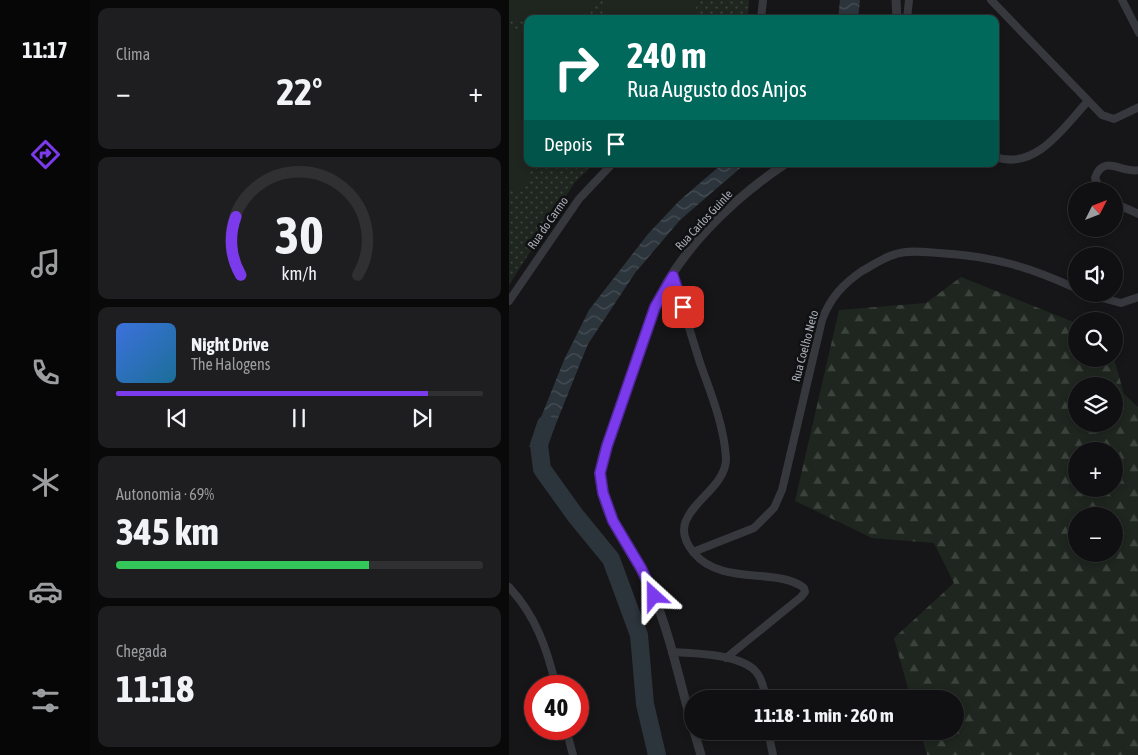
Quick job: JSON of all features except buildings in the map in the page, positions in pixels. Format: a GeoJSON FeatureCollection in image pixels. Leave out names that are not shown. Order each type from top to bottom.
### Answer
{"type":"FeatureCollection","features":[{"type":"Feature","properties":{"kind":"street"},"geometry":{"type":"LineString","coordinates":[[761,15],[763,0]]}},
{"type":"Feature","properties":{"kind":"street"},"geometry":{"type":"LineString","coordinates":[[896,0],[897,15]]}},
{"type":"Feature","properties":{"kind":"street"},"geometry":{"type":"LineString","coordinates":[[907,15],[909,0]]}},
{"type":"Feature","properties":{"kind":"street"},"geometry":{"type":"LineString","coordinates":[[991,0],[1088,101],[1107,118],[1114,119],[1138,107]]}},
{"type":"Feature","properties":{"kind":"street"},"geometry":{"type":"LineString","coordinates":[[1122,0],[1138,33]]}},
{"type":"Feature","properties":{"kind":"street"},"geometry":{"type":"LineString","coordinates":[[999,158],[1018,160],[1031,156],[1049,143],[1088,101]]}},
{"type":"Feature","properties":{"kind":"street"},"geometry":{"type":"LineString","coordinates":[[1097,182],[1095,178],[1097,171],[1102,167],[1109,165],[1130,172],[1138,170]]}},
{"type":"Feature","properties":{"kind":"street","name":"Rua do Carmo"},"geometry":{"type":"LineString","coordinates":[[509,301],[579,198],[609,167]]}},
{"type":"Feature","properties":{"kind":"street","name":"Rua Carlos Guinle"},"geometry":{"type":"LineString","coordinates":[[684,697],[654,596],[641,568],[613,521],[600,482],[602,462],[655,307],[673,276],[706,234],[739,200],[781,167]]}},
{"type":"Feature","properties":{"kind":"street"},"geometry":{"type":"LineString","coordinates":[[1123,207],[1138,214]]}},
{"type":"Feature","properties":{"kind":"street","name":"Rua Coelho Neto"},"geometry":{"type":"LineString","coordinates":[[693,552],[753,528],[774,508],[782,490],[822,320],[828,304],[838,290],[852,278],[891,256],[926,252],[991,258],[1033,271],[1068,285]]}},
{"type":"Feature","properties":{"kind":"street"},"geometry":{"type":"LineString","coordinates":[[673,276],[714,402],[726,459],[725,469],[716,483],[685,520],[684,530],[693,552],[701,560],[733,574],[795,582],[804,588],[805,592],[726,658]]}},
{"type":"Feature","properties":{"kind":"street"},"geometry":{"type":"LineString","coordinates":[[1117,302],[1121,303],[1138,297]]}},
{"type":"Feature","properties":{"kind":"street"},"geometry":{"type":"LineString","coordinates":[[509,587],[527,610],[539,631],[547,650],[553,675]]}},
{"type":"Feature","properties":{"kind":"street"},"geometry":{"type":"LineString","coordinates":[[672,652],[726,658],[750,666],[757,672],[764,690]]}},
{"type":"Feature","properties":{"kind":"street"},"geometry":{"type":"LineString","coordinates":[[569,740],[573,755]]}},
{"type":"Feature","properties":{"kind":"street","name":"Rua Carlos Guinle"},"geometry":{"type":"LineString","coordinates":[[696,740],[701,755]]}},
{"type":"Feature","properties":{"kind":"street"},"geometry":{"type":"LineString","coordinates":[[770,740],[773,755]]}},
{"type":"Feature","properties":{"kind":"green space"},"geometry":{"type":"Polygon","coordinates":[[[509,0],[749,0],[748,15],[524,15],[524,167],[591,167],[575,182],[509,285],[509,0]]]}},
{"type":"Feature","properties":{"kind":"green space"},"geometry":{"type":"Polygon","coordinates":[[[509,0],[595,0],[589,15],[524,15],[524,22],[509,16],[509,0]]]}},
{"type":"Feature","properties":{"kind":"green space"},"geometry":{"type":"Polygon","coordinates":[[[607,0],[699,0],[693,15],[601,15],[607,0]]]}},
{"type":"Feature","properties":{"kind":"green space"},"geometry":{"type":"Polygon","coordinates":[[[509,27],[524,33],[524,167],[532,167],[522,192],[509,187],[509,27]]]}},
{"type":"Feature","properties":{"kind":"green space"},"geometry":{"type":"Polygon","coordinates":[[[961,277],[1068,320],[1068,367],[1116,367],[1119,377],[1068,377],[1068,432],[1123,432],[1123,390],[1124,394],[1138,407],[1138,755],[927,755],[923,740],[964,740],[964,690],[908,690],[894,638],[954,583],[934,543],[872,538],[795,501],[839,310],[926,303],[961,277]]]}},
{"type":"Feature","properties":{"kind":"water"},"geometry":{"type":"Polygon","coordinates":[[[840,0],[860,0],[858,15],[838,15],[840,0]]]}},
{"type":"Feature","properties":{"kind":"water"},"geometry":{"type":"Polygon","coordinates":[[[719,167],[742,167],[680,220],[635,273],[588,344],[547,446],[529,447],[564,360],[589,310],[648,234],[679,201],[719,167]]]}},
{"type":"Feature","properties":{"kind":"waterway"},"geometry":{"type":"LineString","coordinates":[[546,424],[539,445],[542,469],[575,515],[611,559],[639,635],[645,704],[657,755]]}},
{"type":"Feature","properties":{"kind":"route"},"geometry":{"type":"LineString","coordinates":[[654,596],[641,568],[613,521],[600,482],[600,473],[607,446],[643,339],[655,307],[673,276],[683,307]]}}]}
